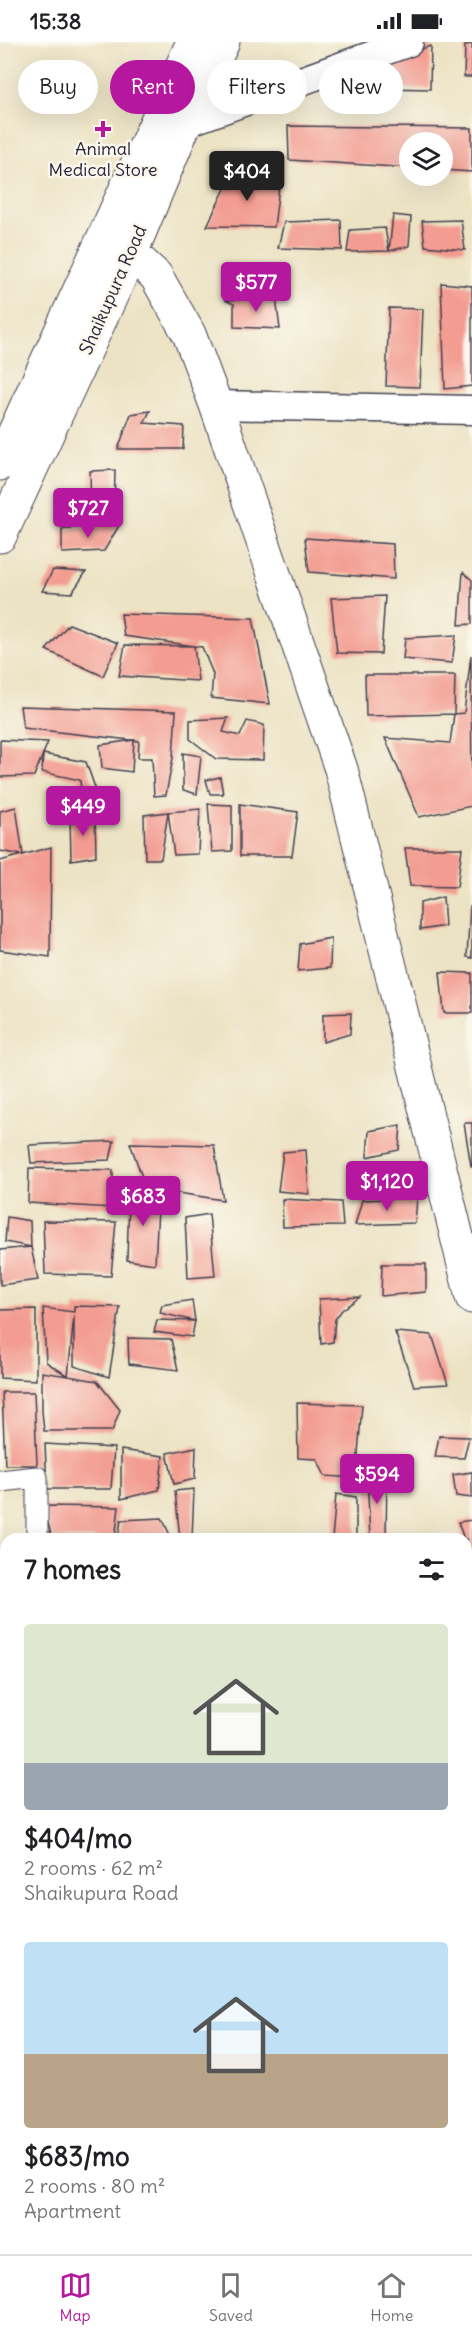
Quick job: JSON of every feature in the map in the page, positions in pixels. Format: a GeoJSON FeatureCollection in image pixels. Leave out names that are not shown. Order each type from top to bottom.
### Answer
{"type":"FeatureCollection","features":[{"type":"Feature","properties":{"kind":"street","name":"Shaikupura Road"},"geometry":{"type":"LineString","coordinates":[[0,536],[117,248],[193,42]]}},
{"type":"Feature","properties":{"kind":"street","name":"Shaikupura Road"},"geometry":{"type":"LineString","coordinates":[[0,464],[185,123],[223,42]]}},
{"type":"Feature","properties":{"kind":"street"},"geometry":{"type":"LineString","coordinates":[[185,123],[409,42]]}},
{"type":"Feature","properties":{"kind":"street"},"geometry":{"type":"LineString","coordinates":[[117,248],[156,276],[189,334],[216,405],[341,769],[472,1296]]}},
{"type":"Feature","properties":{"kind":"street"},"geometry":{"type":"LineString","coordinates":[[216,405],[472,410]]}},
{"type":"Feature","properties":{"kind":"street"},"geometry":{"type":"LineString","coordinates":[[0,1481],[37,1477],[37,1533]]}},
{"type":"Feature","properties":{"kind":"building"},"geometry":{"type":"Polygon","coordinates":[[[472,44],[472,77],[464,77],[465,45],[472,44]]]}},
{"type":"Feature","properties":{"kind":"building"},"geometry":{"type":"Polygon","coordinates":[[[431,46],[430,89],[403,88],[403,60],[386,60],[431,46]]]}},
{"type":"Feature","properties":{"kind":"building"},"geometry":{"type":"Polygon","coordinates":[[[288,126],[472,128],[472,172],[453,171],[453,132],[399,132],[399,167],[289,160],[288,126]]]}},
{"type":"Feature","properties":{"kind":"building"},"geometry":{"type":"Polygon","coordinates":[[[233,172],[280,179],[274,227],[207,226],[233,172]]]}},
{"type":"Feature","properties":{"kind":"building"},"geometry":{"type":"Polygon","coordinates":[[[393,215],[411,217],[409,246],[389,251],[393,215]]]}},
{"type":"Feature","properties":{"kind":"building"},"geometry":{"type":"Polygon","coordinates":[[[341,220],[342,250],[278,248],[284,222],[341,220]]]}},
{"type":"Feature","properties":{"kind":"building"},"geometry":{"type":"Polygon","coordinates":[[[461,220],[465,250],[425,246],[422,221],[461,220]]]}},
{"type":"Feature","properties":{"kind":"building"},"geometry":{"type":"Polygon","coordinates":[[[385,228],[389,251],[347,252],[350,230],[385,228]]]}},
{"type":"Feature","properties":{"kind":"building"},"geometry":{"type":"Polygon","coordinates":[[[441,283],[472,286],[472,386],[445,389],[441,283]]]}},
{"type":"Feature","properties":{"kind":"building"},"geometry":{"type":"Polygon","coordinates":[[[276,298],[280,329],[234,327],[234,304],[225,300],[276,298]]]}},
{"type":"Feature","properties":{"kind":"building"},"geometry":{"type":"Polygon","coordinates":[[[389,308],[423,309],[420,387],[386,386],[389,308]]]}},
{"type":"Feature","properties":{"kind":"building"},"geometry":{"type":"Polygon","coordinates":[[[150,411],[144,423],[184,426],[183,449],[118,449],[131,414],[150,411]]]}},
{"type":"Feature","properties":{"kind":"building"},"geometry":{"type":"Polygon","coordinates":[[[115,470],[114,512],[91,518],[90,471],[115,470]]]}},
{"type":"Feature","properties":{"kind":"building"},"geometry":{"type":"Polygon","coordinates":[[[120,524],[104,551],[62,553],[62,529],[120,524]]]}},
{"type":"Feature","properties":{"kind":"building"},"geometry":{"type":"Polygon","coordinates":[[[305,538],[393,544],[394,579],[309,572],[305,538]]]}},
{"type":"Feature","properties":{"kind":"building"},"geometry":{"type":"Polygon","coordinates":[[[53,570],[86,572],[72,593],[42,591],[53,570]]]}},
{"type":"Feature","properties":{"kind":"building"},"geometry":{"type":"Polygon","coordinates":[[[463,572],[472,580],[472,624],[459,625],[463,572]]]}},
{"type":"Feature","properties":{"kind":"building"},"geometry":{"type":"Polygon","coordinates":[[[385,596],[381,654],[337,653],[331,598],[385,596]]]}},
{"type":"Feature","properties":{"kind":"building"},"geometry":{"type":"Polygon","coordinates":[[[121,614],[253,618],[270,704],[211,698],[213,674],[202,647],[124,636],[121,614]]]}},
{"type":"Feature","properties":{"kind":"building"},"geometry":{"type":"Polygon","coordinates":[[[69,624],[118,643],[103,676],[46,650],[69,624]]]}},
{"type":"Feature","properties":{"kind":"building"},"geometry":{"type":"Polygon","coordinates":[[[456,635],[452,663],[403,659],[405,638],[456,635]]]}},
{"type":"Feature","properties":{"kind":"building"},"geometry":{"type":"Polygon","coordinates":[[[125,645],[194,646],[198,681],[119,676],[125,645]]]}},
{"type":"Feature","properties":{"kind":"building"},"geometry":{"type":"Polygon","coordinates":[[[471,655],[472,806],[419,817],[385,738],[450,743],[454,714],[464,713],[471,655]]]}},
{"type":"Feature","properties":{"kind":"building"},"geometry":{"type":"Polygon","coordinates":[[[365,675],[455,675],[454,714],[366,716],[365,675]]]}},
{"type":"Feature","properties":{"kind":"building"},"geometry":{"type":"Polygon","coordinates":[[[20,706],[176,711],[173,758],[166,795],[154,796],[152,758],[138,758],[139,741],[23,728],[20,706]]]}},
{"type":"Feature","properties":{"kind":"building"},"geometry":{"type":"Polygon","coordinates":[[[228,718],[223,732],[240,736],[247,721],[264,725],[263,760],[216,759],[190,739],[190,720],[228,718]]]}},
{"type":"Feature","properties":{"kind":"building"},"geometry":{"type":"Polygon","coordinates":[[[0,740],[48,742],[34,776],[0,777],[0,740]]]}},
{"type":"Feature","properties":{"kind":"building"},"geometry":{"type":"Polygon","coordinates":[[[134,740],[132,772],[102,768],[100,745],[134,740]]]}},
{"type":"Feature","properties":{"kind":"building"},"geometry":{"type":"Polygon","coordinates":[[[183,753],[201,756],[197,794],[183,790],[183,753]]]}},
{"type":"Feature","properties":{"kind":"building"},"geometry":{"type":"Polygon","coordinates":[[[43,754],[86,762],[100,802],[82,801],[80,780],[42,772],[43,754]]]}},
{"type":"Feature","properties":{"kind":"building"},"geometry":{"type":"Polygon","coordinates":[[[220,777],[223,794],[210,794],[206,780],[220,777]]]}},
{"type":"Feature","properties":{"kind":"building"},"geometry":{"type":"Polygon","coordinates":[[[208,804],[232,805],[232,851],[212,852],[208,804]]]}},
{"type":"Feature","properties":{"kind":"building"},"geometry":{"type":"Polygon","coordinates":[[[240,804],[298,812],[292,856],[240,856],[240,804]]]}},
{"type":"Feature","properties":{"kind":"building"},"geometry":{"type":"Polygon","coordinates":[[[16,807],[23,855],[0,851],[0,811],[16,807]]]}},
{"type":"Feature","properties":{"kind":"building"},"geometry":{"type":"Polygon","coordinates":[[[200,809],[198,854],[174,855],[168,812],[200,809]]]}},
{"type":"Feature","properties":{"kind":"building"},"geometry":{"type":"Polygon","coordinates":[[[168,812],[161,859],[145,859],[144,815],[168,812]]]}},
{"type":"Feature","properties":{"kind":"building"},"geometry":{"type":"Polygon","coordinates":[[[95,814],[96,856],[71,860],[70,816],[95,814]]]}},
{"type":"Feature","properties":{"kind":"building"},"geometry":{"type":"Polygon","coordinates":[[[51,847],[50,957],[0,950],[0,861],[51,847]]]}},
{"type":"Feature","properties":{"kind":"building"},"geometry":{"type":"Polygon","coordinates":[[[405,848],[462,848],[457,887],[410,886],[405,848]]]}},
{"type":"Feature","properties":{"kind":"building"},"geometry":{"type":"Polygon","coordinates":[[[443,897],[445,926],[420,930],[420,903],[443,897]]]}},
{"type":"Feature","properties":{"kind":"building"},"geometry":{"type":"Polygon","coordinates":[[[472,905],[472,958],[467,957],[470,906],[472,905]]]}},
{"type":"Feature","properties":{"kind":"building"},"geometry":{"type":"Polygon","coordinates":[[[331,938],[330,968],[298,971],[300,944],[331,938]]]}},
{"type":"Feature","properties":{"kind":"building"},"geometry":{"type":"Polygon","coordinates":[[[440,972],[472,973],[472,1013],[444,1013],[440,972]]]}},
{"type":"Feature","properties":{"kind":"building"},"geometry":{"type":"Polygon","coordinates":[[[351,1013],[350,1034],[323,1042],[323,1014],[351,1013]]]}},
{"type":"Feature","properties":{"kind":"building"},"geometry":{"type":"Polygon","coordinates":[[[464,1123],[472,1123],[472,1166],[471,1166],[464,1123]]]}},
{"type":"Feature","properties":{"kind":"building"},"geometry":{"type":"Polygon","coordinates":[[[401,1125],[399,1150],[367,1157],[369,1131],[401,1125]]]}},
{"type":"Feature","properties":{"kind":"building"},"geometry":{"type":"Polygon","coordinates":[[[114,1141],[110,1160],[31,1163],[29,1145],[114,1141]]]}},
{"type":"Feature","properties":{"kind":"building"},"geometry":{"type":"Polygon","coordinates":[[[130,1143],[214,1145],[223,1200],[146,1188],[130,1143]]]}},
{"type":"Feature","properties":{"kind":"building"},"geometry":{"type":"Polygon","coordinates":[[[306,1150],[309,1194],[278,1191],[283,1152],[306,1150]]]}},
{"type":"Feature","properties":{"kind":"building"},"geometry":{"type":"Polygon","coordinates":[[[29,1168],[113,1170],[113,1208],[28,1203],[29,1168]]]}},
{"type":"Feature","properties":{"kind":"building"},"geometry":{"type":"Polygon","coordinates":[[[159,1190],[155,1264],[127,1260],[129,1197],[159,1190]]]}},
{"type":"Feature","properties":{"kind":"building"},"geometry":{"type":"Polygon","coordinates":[[[417,1198],[415,1223],[355,1225],[362,1200],[417,1198]]]}},
{"type":"Feature","properties":{"kind":"building"},"geometry":{"type":"Polygon","coordinates":[[[282,1199],[341,1202],[343,1226],[283,1227],[282,1199]]]}},
{"type":"Feature","properties":{"kind":"building"},"geometry":{"type":"Polygon","coordinates":[[[209,1214],[215,1276],[188,1278],[185,1218],[209,1214]]]}},
{"type":"Feature","properties":{"kind":"building"},"geometry":{"type":"Polygon","coordinates":[[[7,1217],[30,1221],[31,1247],[5,1242],[7,1217]]]}},
{"type":"Feature","properties":{"kind":"building"},"geometry":{"type":"Polygon","coordinates":[[[43,1221],[116,1222],[111,1276],[45,1274],[43,1221]]]}},
{"type":"Feature","properties":{"kind":"building"},"geometry":{"type":"Polygon","coordinates":[[[31,1247],[38,1280],[0,1285],[0,1250],[31,1247]]]}},
{"type":"Feature","properties":{"kind":"building"},"geometry":{"type":"Polygon","coordinates":[[[382,1264],[426,1264],[426,1292],[381,1296],[382,1264]]]}},
{"type":"Feature","properties":{"kind":"building"},"geometry":{"type":"Polygon","coordinates":[[[360,1297],[342,1310],[335,1319],[333,1342],[321,1344],[319,1299],[360,1297]]]}},
{"type":"Feature","properties":{"kind":"building"},"geometry":{"type":"Polygon","coordinates":[[[192,1300],[195,1321],[160,1313],[162,1305],[192,1300]]]}},
{"type":"Feature","properties":{"kind":"building"},"geometry":{"type":"Polygon","coordinates":[[[74,1306],[120,1307],[109,1377],[74,1366],[74,1315],[68,1376],[46,1362],[43,1308],[74,1312],[74,1306]]]}},
{"type":"Feature","properties":{"kind":"building"},"geometry":{"type":"Polygon","coordinates":[[[36,1309],[36,1380],[0,1378],[0,1310],[36,1309]]]}},
{"type":"Feature","properties":{"kind":"building"},"geometry":{"type":"Polygon","coordinates":[[[157,1320],[195,1321],[192,1337],[154,1332],[157,1320]]]}},
{"type":"Feature","properties":{"kind":"building"},"geometry":{"type":"Polygon","coordinates":[[[395,1332],[432,1335],[448,1384],[414,1386],[395,1332]]]}},
{"type":"Feature","properties":{"kind":"building"},"geometry":{"type":"Polygon","coordinates":[[[128,1338],[171,1339],[178,1370],[129,1364],[128,1338]]]}},
{"type":"Feature","properties":{"kind":"building"},"geometry":{"type":"Polygon","coordinates":[[[42,1372],[97,1381],[120,1410],[112,1431],[44,1431],[42,1372]]]}},
{"type":"Feature","properties":{"kind":"building"},"geometry":{"type":"Polygon","coordinates":[[[2,1392],[34,1392],[37,1465],[5,1465],[2,1392]]]}},
{"type":"Feature","properties":{"kind":"building"},"geometry":{"type":"Polygon","coordinates":[[[297,1403],[362,1405],[356,1478],[325,1476],[317,1459],[298,1458],[297,1403]]]}},
{"type":"Feature","properties":{"kind":"building"},"geometry":{"type":"Polygon","coordinates":[[[439,1436],[469,1437],[464,1458],[435,1457],[439,1436]]]}},
{"type":"Feature","properties":{"kind":"building"},"geometry":{"type":"Polygon","coordinates":[[[45,1444],[114,1448],[111,1489],[47,1489],[45,1444]]]}},
{"type":"Feature","properties":{"kind":"building"},"geometry":{"type":"Polygon","coordinates":[[[196,1447],[195,1479],[174,1484],[167,1453],[196,1447]]]}},
{"type":"Feature","properties":{"kind":"building"},"geometry":{"type":"Polygon","coordinates":[[[121,1450],[163,1456],[159,1490],[121,1499],[121,1450]]]}},
{"type":"Feature","properties":{"kind":"building"},"geometry":{"type":"Polygon","coordinates":[[[472,1472],[472,1498],[456,1496],[453,1475],[472,1472]]]}},
{"type":"Feature","properties":{"kind":"building"},"geometry":{"type":"Polygon","coordinates":[[[367,1473],[387,1473],[386,1533],[370,1533],[367,1473]]]}},
{"type":"Feature","properties":{"kind":"building"},"geometry":{"type":"Polygon","coordinates":[[[194,1489],[192,1533],[179,1533],[175,1491],[194,1489]]]}},
{"type":"Feature","properties":{"kind":"building"},"geometry":{"type":"Polygon","coordinates":[[[336,1494],[356,1497],[356,1533],[333,1533],[336,1494]]]}},
{"type":"Feature","properties":{"kind":"building"},"geometry":{"type":"Polygon","coordinates":[[[44,1506],[119,1507],[116,1533],[51,1533],[44,1506]]]}},
{"type":"Feature","properties":{"kind":"building"},"geometry":{"type":"Polygon","coordinates":[[[162,1518],[169,1533],[119,1533],[121,1520],[162,1518]]]}},
{"type":"Feature","properties":{"kind":"building"},"geometry":{"type":"Polygon","coordinates":[[[472,1520],[472,1533],[462,1533],[458,1522],[472,1520]]]}},
{"type":"Feature","properties":{"kind":"place","name":"Animal Medical Store"},"geometry":{"type":"Point","coordinates":[103,129]}}]}
